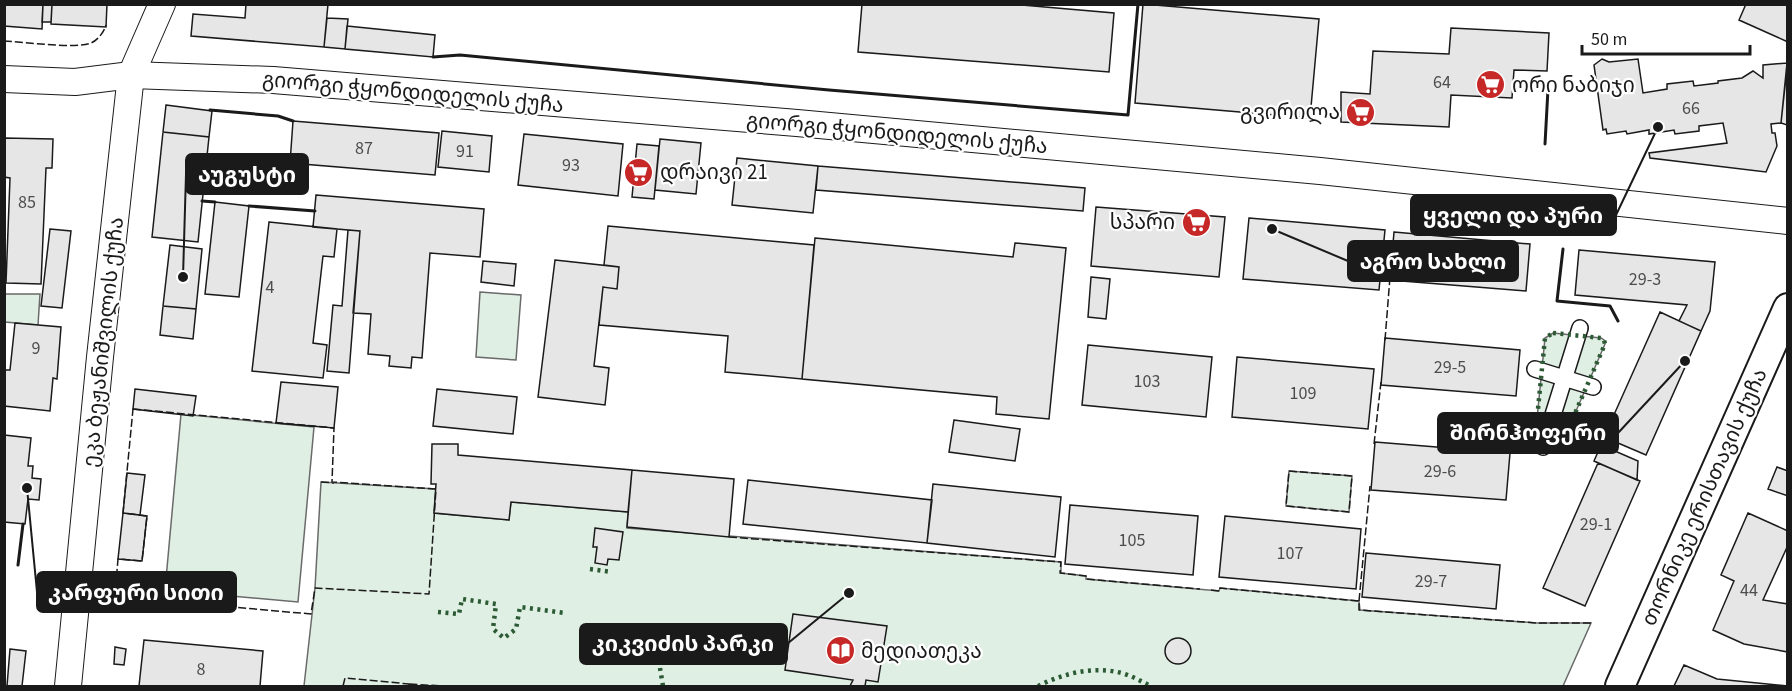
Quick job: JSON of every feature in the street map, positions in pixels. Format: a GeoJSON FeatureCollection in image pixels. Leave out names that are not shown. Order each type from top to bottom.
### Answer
{"type":"FeatureCollection","features":[{"type":"Feature","properties":{"kind":"main road","name":"თორნიკე ერისთავის ქუჩა"},"geometry":{"type":"LineString","coordinates":[[1620,687],[1788,308]]}},
{"type":"Feature","properties":{"kind":"street","name":"ეკა ბეჟანიშვილის ქუჩა"},"geometry":{"type":"LineString","coordinates":[[68,687],[101,348],[131,75],[162,4]]}},
{"type":"Feature","properties":{"kind":"street","name":"გიორგი ჭყონდიდელის ქუჩა"},"geometry":{"type":"LineString","coordinates":[[4,79],[75,82],[131,75],[273,80],[786,122],[1320,171],[1788,221]]}},
{"type":"Feature","properties":{"kind":"street"},"geometry":{"type":"LineString","coordinates":[[1543,447],[1580,328]]}},
{"type":"Feature","properties":{"kind":"street"},"geometry":{"type":"LineString","coordinates":[[1535,369],[1593,387]]}},
{"type":"Feature","properties":{"kind":"green space"},"geometry":{"type":"Polygon","coordinates":[[[480,292],[521,295],[516,360],[476,357],[480,292]]]}},
{"type":"Feature","properties":{"kind":"green space"},"geometry":{"type":"Polygon","coordinates":[[[5,294],[40,294],[38,325],[5,322],[5,294]]]}},
{"type":"Feature","properties":{"kind":"green space"},"geometry":{"type":"Polygon","coordinates":[[[1553,333],[1601,338],[1605,344],[1570,425],[1561,438],[1549,439],[1539,435],[1536,429],[1545,338],[1553,333]]]}},
{"type":"Feature","properties":{"kind":"green space"},"geometry":{"type":"Polygon","coordinates":[[[181,414],[314,427],[298,602],[165,590],[181,414]]]}},
{"type":"Feature","properties":{"kind":"green space"},"geometry":{"type":"Polygon","coordinates":[[[1289,471],[1352,476],[1349,512],[1286,506],[1289,471]]]}},
{"type":"Feature","properties":{"kind":"green space"},"geometry":{"type":"Polygon","coordinates":[[[321,482],[436,489],[434,513],[509,520],[511,502],[628,512],[627,528],[1061,562],[1061,573],[1086,576],[1086,579],[1359,601],[1360,610],[1537,623],[1591,623],[1563,686],[304,686],[315,588],[321,482]]]}},
{"type":"Feature","properties":{"kind":"building"},"geometry":{"type":"Polygon","coordinates":[[[4,4],[43,4],[42,29],[4,26],[4,4]]]}},
{"type":"Feature","properties":{"kind":"building"},"geometry":{"type":"Polygon","coordinates":[[[43,4],[52,4],[51,22],[42,22],[43,4]]]}},
{"type":"Feature","properties":{"kind":"building"},"geometry":{"type":"Polygon","coordinates":[[[52,4],[107,4],[106,27],[51,24],[52,4]]]}},
{"type":"Feature","properties":{"kind":"building"},"geometry":{"type":"Polygon","coordinates":[[[246,4],[328,4],[324,47],[191,36],[193,14],[245,18],[246,4]]]}},
{"type":"Feature","properties":{"kind":"building"},"geometry":{"type":"Polygon","coordinates":[[[862,4],[1010,4],[1114,13],[1109,72],[858,52],[862,4]]]}},
{"type":"Feature","properties":{"kind":"building"},"geometry":{"type":"Polygon","coordinates":[[[1143,4],[1319,19],[1310,118],[1135,103],[1143,4]]]}},
{"type":"Feature","properties":{"kind":"building"},"geometry":{"type":"Polygon","coordinates":[[[1746,4],[1788,4],[1788,42],[1739,20],[1746,4]]]}},
{"type":"Feature","properties":{"kind":"building"},"geometry":{"type":"Polygon","coordinates":[[[327,18],[348,19],[345,49],[324,47],[327,18]]]}},
{"type":"Feature","properties":{"kind":"building"},"geometry":{"type":"Polygon","coordinates":[[[347,26],[435,35],[433,57],[345,49],[347,26]]]}},
{"type":"Feature","properties":{"kind":"building"},"geometry":{"type":"Polygon","coordinates":[[[1451,28],[1549,33],[1547,71],[1514,70],[1512,98],[1451,95],[1449,127],[1341,122],[1341,92],[1370,94],[1373,51],[1449,54],[1451,28]]]}},
{"type":"Feature","properties":{"kind":"building"},"geometry":{"type":"Polygon","coordinates":[[[1602,59],[1609,62],[1638,59],[1643,93],[1667,89],[1667,84],[1693,81],[1694,86],[1718,83],[1718,81],[1742,78],[1753,71],[1763,78],[1763,65],[1787,63],[1781,123],[1771,124],[1777,146],[1766,172],[1650,158],[1649,153],[1727,143],[1723,123],[1699,126],[1699,131],[1675,134],[1674,130],[1649,134],[1649,130],[1627,134],[1626,131],[1607,134],[1606,129],[1603,130],[1594,65],[1602,59]]]}},
{"type":"Feature","properties":{"kind":"building"},"geometry":{"type":"Polygon","coordinates":[[[1788,59],[1788,124],[1787,125],[1781,123],[1788,59]]]}},
{"type":"Feature","properties":{"kind":"building"},"geometry":{"type":"Polygon","coordinates":[[[166,105],[212,111],[209,137],[163,132],[166,105]]]}},
{"type":"Feature","properties":{"kind":"building"},"geometry":{"type":"Polygon","coordinates":[[[293,121],[439,133],[435,175],[290,163],[293,121]]]}},
{"type":"Feature","properties":{"kind":"building"},"geometry":{"type":"Polygon","coordinates":[[[442,131],[492,136],[489,172],[438,167],[442,131]]]}},
{"type":"Feature","properties":{"kind":"building"},"geometry":{"type":"Polygon","coordinates":[[[163,132],[209,137],[198,242],[152,237],[163,132]]]}},
{"type":"Feature","properties":{"kind":"building"},"geometry":{"type":"Polygon","coordinates":[[[524,134],[623,144],[618,196],[518,185],[524,134]]]}},
{"type":"Feature","properties":{"kind":"building"},"geometry":{"type":"Polygon","coordinates":[[[4,138],[53,139],[52,168],[46,168],[41,284],[6,283],[10,178],[4,177],[4,138]]]}},
{"type":"Feature","properties":{"kind":"building"},"geometry":{"type":"Polygon","coordinates":[[[660,139],[701,143],[696,194],[655,190],[660,139]]]}},
{"type":"Feature","properties":{"kind":"building"},"geometry":{"type":"Polygon","coordinates":[[[637,144],[659,146],[654,199],[632,197],[637,144]]]}},
{"type":"Feature","properties":{"kind":"building"},"geometry":{"type":"Polygon","coordinates":[[[737,158],[818,166],[813,213],[732,205],[737,158]]]}},
{"type":"Feature","properties":{"kind":"building"},"geometry":{"type":"Polygon","coordinates":[[[818,166],[1085,188],[1083,211],[816,190],[818,166]]]}},
{"type":"Feature","properties":{"kind":"building"},"geometry":{"type":"Polygon","coordinates":[[[316,195],[484,209],[480,257],[430,253],[422,358],[412,357],[411,368],[389,366],[390,356],[368,354],[371,314],[353,313],[360,231],[313,227],[316,195]]]}},
{"type":"Feature","properties":{"kind":"building"},"geometry":{"type":"Polygon","coordinates":[[[215,202],[249,206],[239,297],[205,294],[215,202]]]}},
{"type":"Feature","properties":{"kind":"building"},"geometry":{"type":"Polygon","coordinates":[[[1096,207],[1225,217],[1219,277],[1091,266],[1096,207]]]}},
{"type":"Feature","properties":{"kind":"building"},"geometry":{"type":"Polygon","coordinates":[[[1249,218],[1385,230],[1379,290],[1243,279],[1249,218]]]}},
{"type":"Feature","properties":{"kind":"building"},"geometry":{"type":"Polygon","coordinates":[[[269,222],[337,229],[334,257],[323,256],[313,343],[327,345],[323,378],[252,371],[269,222]]]}},
{"type":"Feature","properties":{"kind":"building"},"geometry":{"type":"Polygon","coordinates":[[[608,226],[814,245],[802,379],[725,372],[728,336],[599,325],[603,287],[617,289],[619,267],[604,265],[608,226]]]}},
{"type":"Feature","properties":{"kind":"building"},"geometry":{"type":"Polygon","coordinates":[[[50,229],[71,231],[62,308],[41,306],[50,229]]]}},
{"type":"Feature","properties":{"kind":"building"},"geometry":{"type":"Polygon","coordinates":[[[348,230],[360,231],[349,373],[327,371],[333,305],[342,306],[348,230]]]}},
{"type":"Feature","properties":{"kind":"building"},"geometry":{"type":"Polygon","coordinates":[[[1394,232],[1530,244],[1526,291],[1390,280],[1394,232]]]}},
{"type":"Feature","properties":{"kind":"building"},"geometry":{"type":"Polygon","coordinates":[[[815,238],[1013,257],[1015,243],[1066,248],[1049,419],[996,414],[997,397],[802,379],[815,238]]]}},
{"type":"Feature","properties":{"kind":"building"},"geometry":{"type":"Polygon","coordinates":[[[170,245],[202,249],[196,309],[163,306],[170,245]]]}},
{"type":"Feature","properties":{"kind":"building"},"geometry":{"type":"Polygon","coordinates":[[[1579,250],[1715,262],[1710,311],[1701,331],[1679,321],[1687,305],[1575,295],[1579,250]]]}},
{"type":"Feature","properties":{"kind":"building"},"geometry":{"type":"Polygon","coordinates":[[[555,260],[619,267],[617,289],[603,287],[594,366],[609,368],[605,405],[538,397],[555,260]]]}},
{"type":"Feature","properties":{"kind":"building"},"geometry":{"type":"Polygon","coordinates":[[[483,261],[516,264],[514,286],[481,282],[483,261]]]}},
{"type":"Feature","properties":{"kind":"building"},"geometry":{"type":"Polygon","coordinates":[[[1091,277],[1110,279],[1106,319],[1088,317],[1091,277]]]}},
{"type":"Feature","properties":{"kind":"building"},"geometry":{"type":"Polygon","coordinates":[[[163,306],[196,309],[193,339],[160,335],[163,306]]]}},
{"type":"Feature","properties":{"kind":"building"},"geometry":{"type":"Polygon","coordinates":[[[1660,312],[1701,331],[1646,455],[1604,437],[1660,312]]]}},
{"type":"Feature","properties":{"kind":"building"},"geometry":{"type":"Polygon","coordinates":[[[15,323],[61,327],[57,379],[53,378],[50,411],[4,406],[4,370],[10,370],[15,323]]]}},
{"type":"Feature","properties":{"kind":"building"},"geometry":{"type":"Polygon","coordinates":[[[1385,338],[1520,350],[1516,396],[1381,385],[1385,338]]]}},
{"type":"Feature","properties":{"kind":"building"},"geometry":{"type":"Polygon","coordinates":[[[1088,345],[1212,357],[1206,417],[1082,405],[1088,345]]]}},
{"type":"Feature","properties":{"kind":"building"},"geometry":{"type":"Polygon","coordinates":[[[1237,357],[1374,369],[1368,429],[1232,417],[1237,357]]]}},
{"type":"Feature","properties":{"kind":"building"},"geometry":{"type":"Polygon","coordinates":[[[281,382],[338,387],[334,428],[276,423],[281,382]]]}},
{"type":"Feature","properties":{"kind":"building"},"geometry":{"type":"Polygon","coordinates":[[[135,389],[196,396],[193,416],[133,409],[135,389]]]}},
{"type":"Feature","properties":{"kind":"building"},"geometry":{"type":"Polygon","coordinates":[[[437,389],[517,397],[513,434],[433,426],[437,389]]]}},
{"type":"Feature","properties":{"kind":"building"},"geometry":{"type":"Polygon","coordinates":[[[954,420],[1020,429],[1015,461],[949,452],[954,420]]]}},
{"type":"Feature","properties":{"kind":"building"},"geometry":{"type":"Polygon","coordinates":[[[4,435],[31,438],[28,466],[33,466],[32,478],[41,479],[39,500],[28,499],[25,524],[4,522],[4,435]]]}},
{"type":"Feature","properties":{"kind":"building"},"geometry":{"type":"Polygon","coordinates":[[[1375,442],[1510,453],[1506,500],[1371,490],[1375,442]]]}},
{"type":"Feature","properties":{"kind":"building"},"geometry":{"type":"Polygon","coordinates":[[[432,444],[458,444],[458,455],[632,470],[628,512],[511,502],[509,520],[434,513],[436,484],[431,484],[432,444]]]}},
{"type":"Feature","properties":{"kind":"building"},"geometry":{"type":"Polygon","coordinates":[[[1601,445],[1638,461],[1637,480],[1594,461],[1601,445]]]}},
{"type":"Feature","properties":{"kind":"building"},"geometry":{"type":"Polygon","coordinates":[[[1598,463],[1640,481],[1585,606],[1543,588],[1598,463]]]}},
{"type":"Feature","properties":{"kind":"building"},"geometry":{"type":"Polygon","coordinates":[[[1777,467],[1788,471],[1788,496],[1768,489],[1777,467]]]}},
{"type":"Feature","properties":{"kind":"building"},"geometry":{"type":"Polygon","coordinates":[[[632,470],[734,479],[729,537],[627,527],[632,470]]]}},
{"type":"Feature","properties":{"kind":"building"},"geometry":{"type":"Polygon","coordinates":[[[127,473],[145,475],[140,515],[123,513],[127,473]]]}},
{"type":"Feature","properties":{"kind":"building"},"geometry":{"type":"Polygon","coordinates":[[[748,480],[932,500],[927,543],[743,524],[748,480]]]}},
{"type":"Feature","properties":{"kind":"building"},"geometry":{"type":"Polygon","coordinates":[[[933,484],[1061,497],[1055,557],[927,543],[933,484]]]}},
{"type":"Feature","properties":{"kind":"building"},"geometry":{"type":"Polygon","coordinates":[[[1070,505],[1198,516],[1193,575],[1065,564],[1070,505]]]}},
{"type":"Feature","properties":{"kind":"building"},"geometry":{"type":"Polygon","coordinates":[[[123,513],[147,516],[142,561],[118,559],[123,513]]]}},
{"type":"Feature","properties":{"kind":"building"},"geometry":{"type":"Polygon","coordinates":[[[1748,513],[1788,531],[1788,545],[1763,600],[1788,604],[1788,652],[1744,644],[1713,630],[1734,581],[1721,575],[1748,513]]]}},
{"type":"Feature","properties":{"kind":"building"},"geometry":{"type":"Polygon","coordinates":[[[1225,516],[1361,529],[1356,589],[1219,577],[1225,516]]]}},
{"type":"Feature","properties":{"kind":"building"},"geometry":{"type":"Polygon","coordinates":[[[595,528],[623,532],[619,560],[608,559],[607,565],[595,563],[597,547],[593,547],[595,528]]]}},
{"type":"Feature","properties":{"kind":"building"},"geometry":{"type":"Polygon","coordinates":[[[1366,553],[1500,565],[1496,609],[1362,597],[1366,553]]]}},
{"type":"Feature","properties":{"kind":"building"},"geometry":{"type":"Polygon","coordinates":[[[793,614],[887,626],[878,682],[866,680],[865,686],[850,686],[853,680],[785,670],[793,614]]]}},
{"type":"Feature","properties":{"kind":"building"},"geometry":{"type":"Polygon","coordinates":[[[1178,638],[1187,642],[1191,651],[1187,660],[1178,664],[1169,660],[1165,651],[1169,642],[1178,638]]]}},
{"type":"Feature","properties":{"kind":"building"},"geometry":{"type":"Polygon","coordinates":[[[144,640],[263,651],[260,686],[139,686],[144,640]]]}},
{"type":"Feature","properties":{"kind":"building"},"geometry":{"type":"Polygon","coordinates":[[[115,647],[126,649],[124,665],[114,664],[115,647]]]}},
{"type":"Feature","properties":{"kind":"building"},"geometry":{"type":"Polygon","coordinates":[[[10,649],[26,651],[22,686],[7,686],[10,649]]]}},
{"type":"Feature","properties":{"kind":"building"},"geometry":{"type":"Polygon","coordinates":[[[1684,665],[1717,679],[1788,686],[1674,686],[1684,665]]]}},
{"type":"Feature","properties":{"kind":"hedge"},"geometry":{"type":"LineString","coordinates":[[1553,333],[1601,338],[1605,344],[1570,425],[1561,438],[1549,439],[1539,435],[1536,429],[1545,338],[1553,333]]}},
{"type":"Feature","properties":{"kind":"hedge"},"geometry":{"type":"LineString","coordinates":[[590,569],[612,572]]}},
{"type":"Feature","properties":{"kind":"hedge"},"geometry":{"type":"LineString","coordinates":[[438,612],[459,614],[462,599],[496,604],[493,629],[504,638],[516,629],[520,607],[565,613]]}},
{"type":"Feature","properties":{"kind":"hedge"},"geometry":{"type":"LineString","coordinates":[[660,668],[663,686]]}},
{"type":"Feature","properties":{"kind":"hedge"},"geometry":{"type":"LineString","coordinates":[[1038,686],[1058,677],[1092,670],[1114,671],[1151,686]]}},
{"type":"Feature","properties":{"kind":"fence"},"geometry":{"type":"LineString","coordinates":[[4,41],[84,45],[96,40],[106,25]]}},
{"type":"Feature","properties":{"kind":"fence"},"geometry":{"type":"LineString","coordinates":[[1385,340],[1390,277]]}},
{"type":"Feature","properties":{"kind":"fence"},"geometry":{"type":"LineString","coordinates":[[1374,444],[1381,382]]}},
{"type":"Feature","properties":{"kind":"fence"},"geometry":{"type":"LineString","coordinates":[[133,409],[334,428],[332,482],[436,489],[429,594],[315,588],[311,614],[131,598],[116,583],[118,559],[142,561],[147,516],[123,513],[133,409]]}},
{"type":"Feature","properties":{"kind":"fence"},"geometry":{"type":"LineString","coordinates":[[1289,471],[1352,476],[1349,512],[1286,506],[1289,471]]}},
{"type":"Feature","properties":{"kind":"fence"},"geometry":{"type":"LineString","coordinates":[[321,482],[334,483]]}},
{"type":"Feature","properties":{"kind":"fence"},"geometry":{"type":"LineString","coordinates":[[1359,601],[1370,486]]}},
{"type":"Feature","properties":{"kind":"fence"},"geometry":{"type":"LineString","coordinates":[[729,537],[1061,562],[1060,573],[1086,576],[1086,579],[1200,589]]}},
{"type":"Feature","properties":{"kind":"fence"},"geometry":{"type":"LineString","coordinates":[[1211,590],[1220,591],[1220,588],[1359,601],[1359,610],[1537,623],[1591,623]]}},
{"type":"Feature","properties":{"kind":"fence"},"geometry":{"type":"LineString","coordinates":[[343,686],[345,678],[409,684],[409,686],[409,684],[442,686]]}},
{"type":"Feature","properties":{"kind":"wall"},"geometry":{"type":"LineString","coordinates":[[433,57],[460,55],[829,90],[1128,115],[1138,4]]}},
{"type":"Feature","properties":{"kind":"wall"},"geometry":{"type":"LineString","coordinates":[[1545,144],[1548,89]]}},
{"type":"Feature","properties":{"kind":"wall"},"geometry":{"type":"LineString","coordinates":[[210,110],[278,116],[293,121]]}},
{"type":"Feature","properties":{"kind":"wall"},"geometry":{"type":"LineString","coordinates":[[202,201],[215,202]]}},
{"type":"Feature","properties":{"kind":"wall"},"geometry":{"type":"LineString","coordinates":[[249,206],[315,211]]}},
{"type":"Feature","properties":{"kind":"wall"},"geometry":{"type":"LineString","coordinates":[[1563,249],[1557,301],[1610,306],[1618,321]]}},
{"type":"Feature","properties":{"kind":"wall"},"geometry":{"type":"LineString","coordinates":[[18,565],[23,524]]}},
{"type":"Feature","properties":{"kind":"place","name":"ორი ნაბიჯი"},"geometry":{"type":"Point","coordinates":[1491,85]}},
{"type":"Feature","properties":{"kind":"place","name":"გვირილა"},"geometry":{"type":"Point","coordinates":[1361,112]}},
{"type":"Feature","properties":{"kind":"place","name":"ყველი და პური"},"geometry":{"type":"Point","coordinates":[1658,127]}},
{"type":"Feature","properties":{"kind":"place","name":"დრაივი 21"},"geometry":{"type":"Point","coordinates":[639,172]}},
{"type":"Feature","properties":{"kind":"place","name":"სპარი"},"geometry":{"type":"Point","coordinates":[1196,222]}},
{"type":"Feature","properties":{"kind":"place","name":"აგრო სახლი"},"geometry":{"type":"Point","coordinates":[1272,229]}},
{"type":"Feature","properties":{"kind":"place","name":"აუგუსტი"},"geometry":{"type":"Point","coordinates":[183,277]}},
{"type":"Feature","properties":{"kind":"place","name":"შირნჰოფერი"},"geometry":{"type":"Point","coordinates":[1685,361]}},
{"type":"Feature","properties":{"kind":"place","name":"კარფური სითი"},"geometry":{"type":"Point","coordinates":[27,488]}},
{"type":"Feature","properties":{"kind":"place","name":"კიკვიძის პარკი"},"geometry":{"type":"Point","coordinates":[849,593]}},
{"type":"Feature","properties":{"kind":"place","name":"მედიათეკა"},"geometry":{"type":"Point","coordinates":[840,651]}}]}
